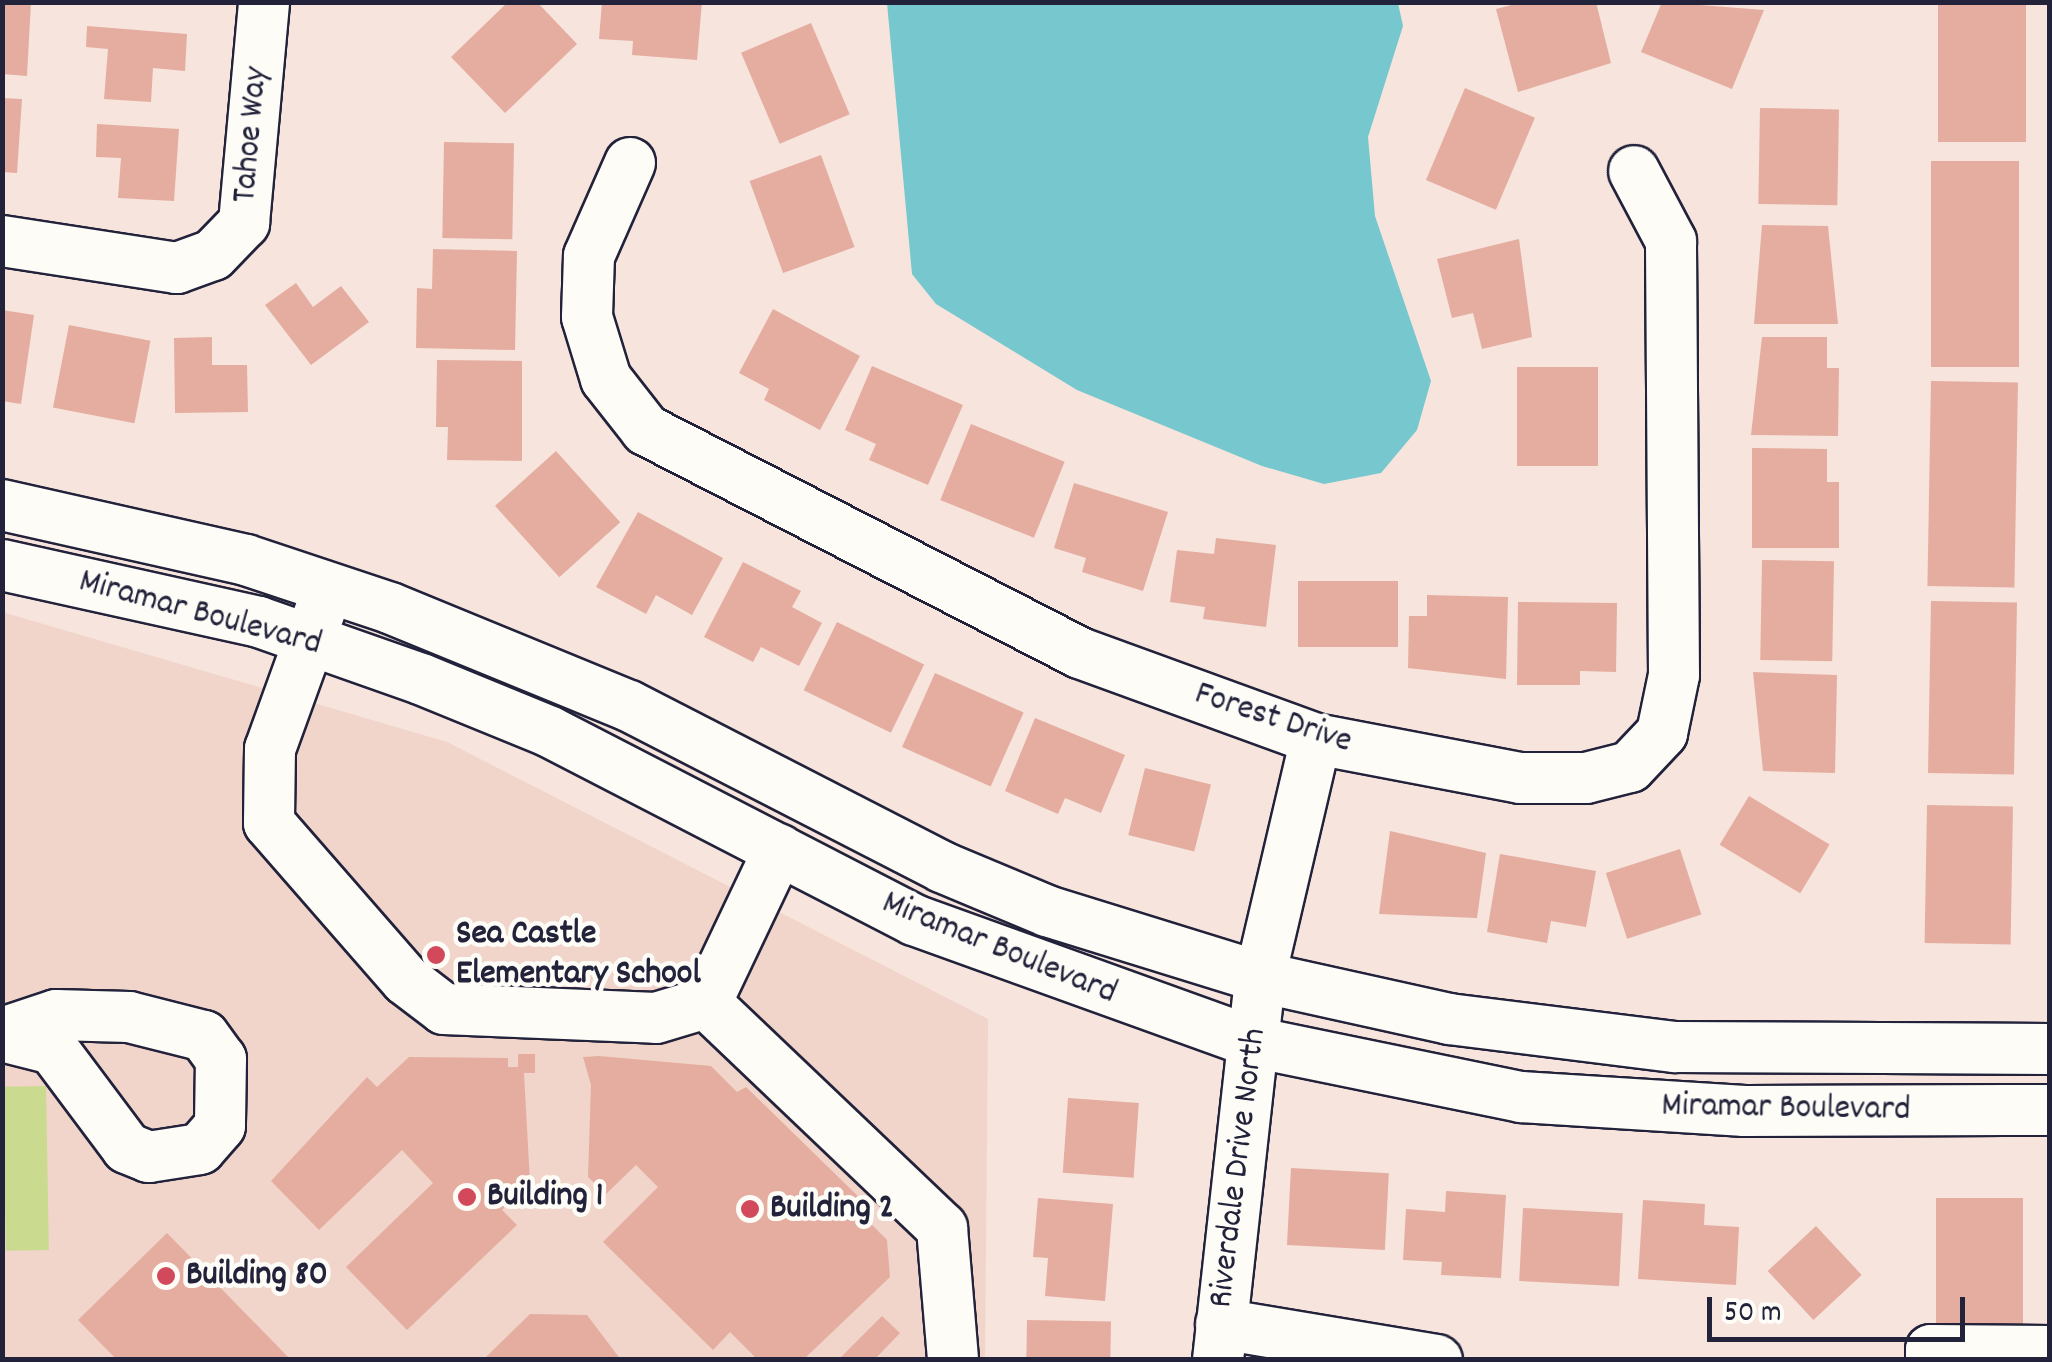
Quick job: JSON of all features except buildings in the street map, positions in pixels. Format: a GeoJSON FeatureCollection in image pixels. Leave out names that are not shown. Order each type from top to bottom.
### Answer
{"type":"FeatureCollection","features":[{"type":"Feature","properties":{"kind":"street","name":"Tahoe Way"},"geometry":{"type":"LineString","coordinates":[[2,241],[177,268],[213,254],[244,223],[264,2]]}},
{"type":"Feature","properties":{"kind":"street","name":"Forest Drive"},"geometry":{"type":"LineString","coordinates":[[630,163],[590,256],[587,317],[606,379],[646,430],[1080,654],[1316,739],[1520,778],[1586,778],[1630,766],[1662,733],[1674,675],[1672,240],[1634,171]]}},
{"type":"Feature","properties":{"kind":"street","name":"Miramar Boulevard"},"geometry":{"type":"LineString","coordinates":[[2,505],[329,588],[629,706],[1047,912],[1260,977],[1449,1019],[1675,1047],[2050,1050]]}},
{"type":"Feature","properties":{"kind":"street","name":"Miramar Boulevard"},"geometry":{"type":"LineString","coordinates":[[2,566],[308,640],[550,732],[931,927],[1253,1042],[1540,1099],[1745,1110],[2050,1110]]}},
{"type":"Feature","properties":{"kind":"street"},"geometry":{"type":"LineString","coordinates":[[329,588],[270,749],[270,823],[406,980],[444,1009],[656,1018],[706,1003],[779,849]]}},
{"type":"Feature","properties":{"kind":"street","name":"Riverdale Drive North"},"geometry":{"type":"LineString","coordinates":[[1220,1341],[1260,977],[1316,739]]}},
{"type":"Feature","properties":{"kind":"street"},"geometry":{"type":"LineString","coordinates":[[706,1003],[942,1228],[953,1360]]}},
{"type":"Feature","properties":{"kind":"street"},"geometry":{"type":"LineString","coordinates":[[1220,1341],[1436,1360]]}},
{"type":"Feature","properties":{"kind":"street"},"geometry":{"type":"LineString","coordinates":[[1931,1360],[1931,1350],[2050,1351]]}},
{"type":"Feature","properties":{"kind":"shaded area","name":"Sea Castle Elementary School"},"geometry":{"type":"Polygon","coordinates":[[[2,612],[447,742],[988,1019],[985,1359],[3,1359],[2,612]]]}},
{"type":"Feature","properties":{"kind":"green space"},"geometry":{"type":"Polygon","coordinates":[[[46,1086],[49,1250],[6,1251],[3,1087],[46,1086]]]}},
{"type":"Feature","properties":{"kind":"water"},"geometry":{"type":"Polygon","coordinates":[[[887,3],[1398,3],[1403,26],[1368,137],[1375,216],[1431,381],[1417,430],[1381,473],[1324,484],[1262,466],[1077,390],[936,304],[912,274],[887,3]]]}},
{"type":"Feature","properties":{"kind":"place","name":"Sea Castle Elementary School"},"geometry":{"type":"Point","coordinates":[436,955]}},
{"type":"Feature","properties":{"kind":"place","name":"Building 1"},"geometry":{"type":"Point","coordinates":[467,1197]}},
{"type":"Feature","properties":{"kind":"place","name":"Building 2"},"geometry":{"type":"Point","coordinates":[750,1209]}},
{"type":"Feature","properties":{"kind":"place","name":"Building 80"},"geometry":{"type":"Point","coordinates":[166,1276]}}]}
